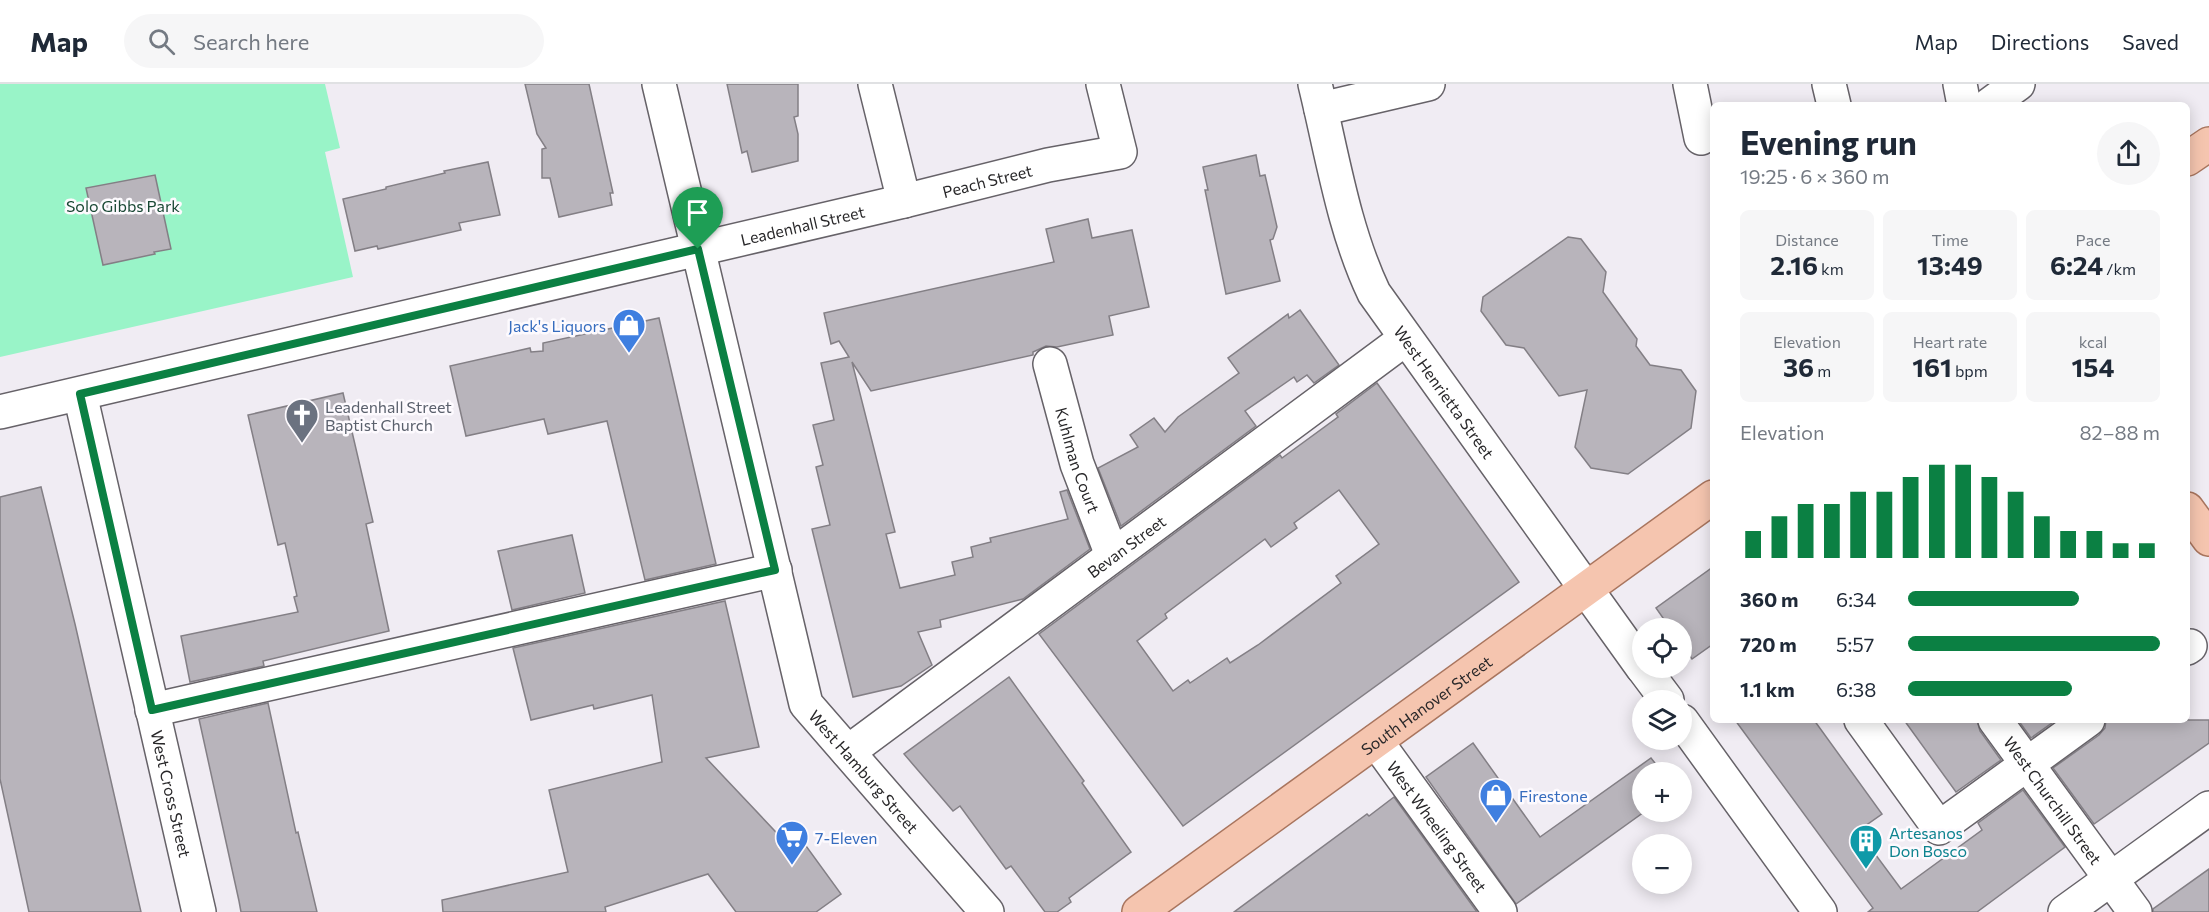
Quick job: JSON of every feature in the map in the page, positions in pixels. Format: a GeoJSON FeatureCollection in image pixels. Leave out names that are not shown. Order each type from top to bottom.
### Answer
{"type":"FeatureCollection","features":[{"type":"Feature","properties":{"kind":"main road"},"geometry":{"type":"LineString","coordinates":[[2190,157],[2209,144]]}},
{"type":"Feature","properties":{"kind":"main road","name":"South Hanover Street"},"geometry":{"type":"LineString","coordinates":[[1139,912],[1710,499]]}},
{"type":"Feature","properties":{"kind":"main road"},"geometry":{"type":"LineString","coordinates":[[2190,512],[2209,539]]}},
{"type":"Feature","properties":{"kind":"street","name":"West Hamburg Street"},"geometry":{"type":"LineString","coordinates":[[659,84],[806,704],[987,912]]}},
{"type":"Feature","properties":{"kind":"street"},"geometry":{"type":"LineString","coordinates":[[874,84],[904,201]]}},
{"type":"Feature","properties":{"kind":"street","name":"Peach Street"},"geometry":{"type":"LineString","coordinates":[[904,201],[1048,165],[1120,152],[1103,84]]}},
{"type":"Feature","properties":{"kind":"street"},"geometry":{"type":"LineString","coordinates":[[1318,96],[1428,84]]}},
{"type":"Feature","properties":{"kind":"street"},"geometry":{"type":"LineString","coordinates":[[1690,84],[1701,138]]}},
{"type":"Feature","properties":{"kind":"street"},"geometry":{"type":"LineString","coordinates":[[1829,84],[1833,102]]}},
{"type":"Feature","properties":{"kind":"street"},"geometry":{"type":"LineString","coordinates":[[1960,84],[1963,102]]}},
{"type":"Feature","properties":{"kind":"street"},"geometry":{"type":"LineString","coordinates":[[1993,102],[2018,84]]}},
{"type":"Feature","properties":{"kind":"street","name":"West Henrietta Street"},"geometry":{"type":"LineString","coordinates":[[1318,96],[1348,222],[1362,268],[1374,293],[1632,652]]}},
{"type":"Feature","properties":{"kind":"street","name":"Leadenhall Street"},"geometry":{"type":"LineString","coordinates":[[0,412],[904,201]]}},
{"type":"Feature","properties":{"kind":"street","name":"Bevan Street"},"geometry":{"type":"LineString","coordinates":[[848,752],[1405,339]]}},
{"type":"Feature","properties":{"kind":"street","name":"Kuhlman Court"},"geometry":{"type":"LineString","coordinates":[[1050,364],[1077,464],[1112,555]]}},
{"type":"Feature","properties":{"kind":"street","name":"West Cross Street"},"geometry":{"type":"LineString","coordinates":[[80,394],[199,912]]}},
{"type":"Feature","properties":{"kind":"street"},"geometry":{"type":"LineString","coordinates":[[152,710],[775,570]]}},
{"type":"Feature","properties":{"kind":"street"},"geometry":{"type":"LineString","coordinates":[[1863,723],[1939,828],[2084,723]]}},
{"type":"Feature","properties":{"kind":"street","name":"West Churchill Street"},"geometry":{"type":"LineString","coordinates":[[1997,723],[2135,912]]}},
{"type":"Feature","properties":{"kind":"street"},"geometry":{"type":"LineString","coordinates":[[1692,735],[1820,912]]}},
{"type":"Feature","properties":{"kind":"street","name":"West Wheeling Street"},"geometry":{"type":"LineString","coordinates":[[1376,741],[1500,912]]}},
{"type":"Feature","properties":{"kind":"street"},"geometry":{"type":"LineString","coordinates":[[2065,912],[2209,808]]}},
{"type":"Feature","properties":{"kind":"green space","name":"Solo Gibbs Park"},"geometry":{"type":"Polygon","coordinates":[[[0,84],[325,84],[340,148],[325,152],[353,277],[0,357],[0,84]]]}},
{"type":"Feature","properties":{"kind":"building"},"geometry":{"type":"Polygon","coordinates":[[[525,84],[589,84],[613,193],[610,193],[612,205],[559,217],[550,178],[542,178],[542,149],[546,148],[537,134],[525,84]]]}},
{"type":"Feature","properties":{"kind":"building"},"geometry":{"type":"Polygon","coordinates":[[[727,84],[798,84],[798,116],[794,117],[798,134],[798,161],[752,172],[747,151],[742,153],[727,84]]]}},
{"type":"Feature","properties":{"kind":"building"},"geometry":{"type":"Polygon","coordinates":[[[1256,155],[1260,176],[1265,175],[1277,227],[1273,239],[1270,240],[1280,281],[1226,294],[1205,190],[1208,190],[1203,167],[1256,155]]]}},
{"type":"Feature","properties":{"kind":"building"},"geometry":{"type":"Polygon","coordinates":[[[488,162],[500,215],[459,223],[461,230],[378,249],[377,246],[355,251],[343,199],[445,173],[444,171],[488,162]]]}},
{"type":"Feature","properties":{"kind":"building"},"geometry":{"type":"Polygon","coordinates":[[[155,175],[171,249],[103,265],[86,188],[155,175]]]}},
{"type":"Feature","properties":{"kind":"building"},"geometry":{"type":"Polygon","coordinates":[[[1088,219],[1092,238],[1132,230],[1149,307],[1109,316],[1113,335],[1057,347],[1046,346],[1033,352],[1033,355],[871,391],[852,362],[895,532],[886,534],[900,588],[955,575],[952,562],[973,557],[971,547],[991,542],[990,538],[1068,519],[1060,492],[1067,490],[1090,549],[1023,599],[940,620],[941,627],[918,632],[932,665],[901,686],[853,697],[812,529],[830,525],[816,467],[823,465],[813,425],[834,420],[821,363],[849,357],[839,341],[831,344],[824,313],[1054,262],[1046,229],[1088,219]]]}},
{"type":"Feature","properties":{"kind":"building"},"geometry":{"type":"Polygon","coordinates":[[[1568,237],[1581,239],[1606,272],[1603,292],[1637,339],[1636,346],[1650,365],[1681,370],[1696,391],[1691,428],[1628,474],[1591,468],[1575,447],[1587,390],[1559,396],[1524,348],[1506,345],[1481,311],[1483,297],[1568,237]]]}},
{"type":"Feature","properties":{"kind":"building"},"geometry":{"type":"Polygon","coordinates":[[[1300,310],[1339,365],[1314,383],[1307,375],[1297,382],[1294,377],[1245,411],[1256,426],[1121,526],[1098,468],[1138,447],[1130,435],[1154,418],[1165,432],[1178,417],[1239,373],[1228,358],[1288,314],[1289,318],[1300,310]]]}},
{"type":"Feature","properties":{"kind":"building"},"geometry":{"type":"Polygon","coordinates":[[[659,318],[716,564],[645,580],[607,421],[548,434],[544,419],[466,436],[450,366],[530,348],[531,352],[543,351],[543,343],[659,318]]]}},
{"type":"Feature","properties":{"kind":"building"},"geometry":{"type":"Polygon","coordinates":[[[1377,383],[1519,582],[1183,826],[1039,634],[1280,455],[1282,458],[1338,417],[1336,414],[1377,383]],[[1339,490],[1294,523],[1297,528],[1271,547],[1265,539],[1165,614],[1167,618],[1137,641],[1173,691],[1188,680],[1190,683],[1227,658],[1230,663],[1258,645],[1341,583],[1336,576],[1379,544],[1339,490]]]}},
{"type":"Feature","properties":{"kind":"building"},"geometry":{"type":"Polygon","coordinates":[[[343,393],[373,522],[366,524],[389,631],[263,661],[264,666],[190,682],[181,636],[298,612],[294,597],[297,596],[285,543],[278,545],[248,415],[343,393]]]}},
{"type":"Feature","properties":{"kind":"building"},"geometry":{"type":"Polygon","coordinates":[[[41,487],[141,912],[29,912],[0,779],[0,497],[41,487]]]}},
{"type":"Feature","properties":{"kind":"building"},"geometry":{"type":"Polygon","coordinates":[[[572,535],[585,593],[512,610],[498,551],[572,535]]]}},
{"type":"Feature","properties":{"kind":"building"},"geometry":{"type":"Polygon","coordinates":[[[1710,569],[1710,646],[1692,659],[1692,618],[1663,618],[1656,608],[1710,569]]]}},
{"type":"Feature","properties":{"kind":"building"},"geometry":{"type":"Polygon","coordinates":[[[725,601],[759,747],[706,758],[790,847],[801,839],[841,894],[816,912],[736,912],[708,874],[605,907],[606,912],[443,912],[442,900],[568,872],[549,790],[662,762],[652,695],[594,709],[593,705],[531,720],[513,648],[725,601]]]}},
{"type":"Feature","properties":{"kind":"building"},"geometry":{"type":"Polygon","coordinates":[[[1009,677],[1084,781],[1082,783],[1131,852],[1069,898],[1071,902],[1057,912],[1045,912],[1011,866],[1006,869],[960,806],[953,811],[904,754],[1009,677]]]}},
{"type":"Feature","properties":{"kind":"building"},"geometry":{"type":"Polygon","coordinates":[[[268,703],[296,833],[298,832],[317,912],[241,912],[199,719],[268,703]]]}},
{"type":"Feature","properties":{"kind":"building"},"geometry":{"type":"Polygon","coordinates":[[[2190,720],[2209,720],[2209,743],[2094,824],[2053,768],[2099,735],[2105,728],[2106,723],[2190,723],[2190,720]]]}},
{"type":"Feature","properties":{"kind":"building"},"geometry":{"type":"Polygon","coordinates":[[[1737,723],[1816,723],[1882,814],[1858,831],[1901,889],[1982,830],[1978,823],[2023,790],[2065,847],[1977,912],[1868,912],[1873,908],[1737,723]]]}},
{"type":"Feature","properties":{"kind":"building"},"geometry":{"type":"Polygon","coordinates":[[[1906,723],[1978,723],[1980,731],[2001,760],[1956,792],[1906,723]]]}},
{"type":"Feature","properties":{"kind":"building"},"geometry":{"type":"Polygon","coordinates":[[[2020,723],[2052,723],[2031,738],[2020,723]]]}},
{"type":"Feature","properties":{"kind":"building","name":"Firestone"},"geometry":{"type":"Polygon","coordinates":[[[1473,743],[1540,837],[1632,772],[1632,821],[1516,904],[1426,777],[1473,743]]]}},
{"type":"Feature","properties":{"kind":"building"},"geometry":{"type":"Polygon","coordinates":[[[1394,797],[1477,912],[1234,912],[1367,814],[1369,816],[1394,797]]]}},
{"type":"Feature","properties":{"kind":"building"},"geometry":{"type":"Polygon","coordinates":[[[2209,869],[2209,912],[2153,912],[2153,909],[2209,869]]]}},
{"type":"Feature","properties":{"kind":"place","name":"Jack's Liquors"},"geometry":{"type":"Point","coordinates":[629,354]}},
{"type":"Feature","properties":{"kind":"place","name":"Leadenhall Street Baptist Church"},"geometry":{"type":"Point","coordinates":[302,444]}},
{"type":"Feature","properties":{"kind":"place","name":"Firestone"},"geometry":{"type":"Point","coordinates":[1496,824]}},
{"type":"Feature","properties":{"kind":"place","name":"7-Eleven"},"geometry":{"type":"Point","coordinates":[792,866]}},
{"type":"Feature","properties":{"kind":"place","name":"Artesanos Don Bosco"},"geometry":{"type":"Point","coordinates":[1866,870]}},
{"type":"Feature","properties":{"kind":"route"},"geometry":{"type":"LineString","coordinates":[[698,249],[775,570],[152,710],[80,394],[698,249]]}}]}
